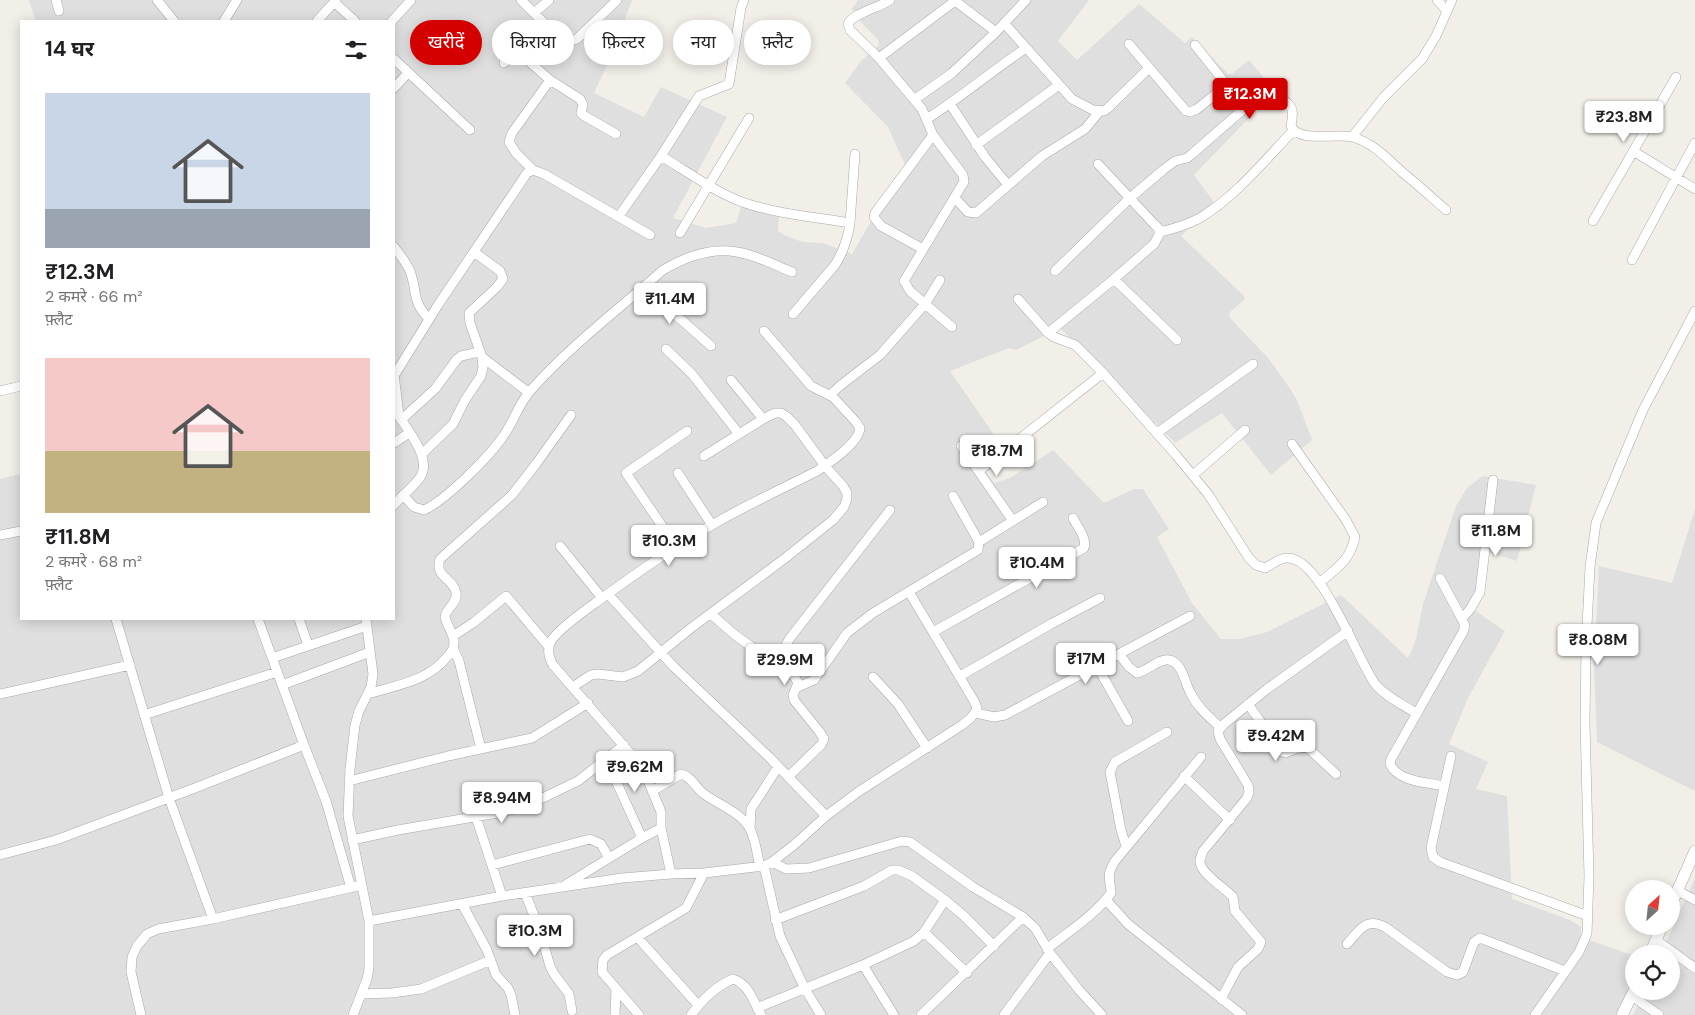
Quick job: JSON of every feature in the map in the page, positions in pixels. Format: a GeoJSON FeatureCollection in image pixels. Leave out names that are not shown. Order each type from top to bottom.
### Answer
{"type":"FeatureCollection","features":[{"type":"Feature","properties":{"kind":"street"},"geometry":{"type":"LineString","coordinates":[[56,0],[59,11]]}},
{"type":"Feature","properties":{"kind":"street"},"geometry":{"type":"LineString","coordinates":[[157,0],[173,20]]}},
{"type":"Feature","properties":{"kind":"street"},"geometry":{"type":"LineString","coordinates":[[225,20],[238,0]]}},
{"type":"Feature","properties":{"kind":"street"},"geometry":{"type":"LineString","coordinates":[[393,20],[411,0]]}},
{"type":"Feature","properties":{"kind":"street"},"geometry":{"type":"LineString","coordinates":[[521,0],[541,20]]}},
{"type":"Feature","properties":{"kind":"street"},"geometry":{"type":"LineString","coordinates":[[534,13],[548,0]]}},
{"type":"Feature","properties":{"kind":"street"},"geometry":{"type":"LineString","coordinates":[[574,41],[617,0]]}},
{"type":"Feature","properties":{"kind":"street"},"geometry":{"type":"LineString","coordinates":[[619,216],[661,156],[699,96],[728,84],[744,0]]}},
{"type":"Feature","properties":{"kind":"street"},"geometry":{"type":"LineString","coordinates":[[890,0],[856,15],[850,19],[848,24],[850,30],[879,58],[922,109],[932,135],[962,175],[964,182],[904,281],[910,291],[952,327]]}},
{"type":"Feature","properties":{"kind":"street"},"geometry":{"type":"LineString","coordinates":[[914,100],[952,74],[1026,0]]}},
{"type":"Feature","properties":{"kind":"street"},"geometry":{"type":"LineString","coordinates":[[1437,0],[1447,11]]}},
{"type":"Feature","properties":{"kind":"street"},"geometry":{"type":"LineString","coordinates":[[1352,137],[1384,98],[1422,59],[1452,0]]}},
{"type":"Feature","properties":{"kind":"street"},"geometry":{"type":"LineString","coordinates":[[318,20],[335,1],[354,20]]}},
{"type":"Feature","properties":{"kind":"street"},"geometry":{"type":"LineString","coordinates":[[879,58],[954,1],[996,32]]}},
{"type":"Feature","properties":{"kind":"street"},"geometry":{"type":"LineString","coordinates":[[1004,23],[1072,99],[1099,112]]}},
{"type":"Feature","properties":{"kind":"street"},"geometry":{"type":"LineString","coordinates":[[1129,44],[1186,111],[1190,112],[1197,109],[1227,84]]}},
{"type":"Feature","properties":{"kind":"street"},"geometry":{"type":"LineString","coordinates":[[1195,45],[1245,108]]}},
{"type":"Feature","properties":{"kind":"street"},"geometry":{"type":"LineString","coordinates":[[927,119],[1026,48]]}},
{"type":"Feature","properties":{"kind":"street"},"geometry":{"type":"LineString","coordinates":[[395,60],[470,130]]}},
{"type":"Feature","properties":{"kind":"street"},"geometry":{"type":"LineString","coordinates":[[533,65],[550,80],[580,99],[583,105],[581,113],[583,115],[616,134]]}},
{"type":"Feature","properties":{"kind":"street"},"geometry":{"type":"LineString","coordinates":[[955,198],[968,212],[976,213],[1042,156],[1085,129],[1099,112],[1108,108],[1149,68]]}},
{"type":"Feature","properties":{"kind":"street"},"geometry":{"type":"LineString","coordinates":[[395,87],[408,73]]}},
{"type":"Feature","properties":{"kind":"street"},"geometry":{"type":"LineString","coordinates":[[1593,221],[1676,77]]}},
{"type":"Feature","properties":{"kind":"street"},"geometry":{"type":"LineString","coordinates":[[550,80],[512,133],[509,142],[516,153],[533,170],[544,174],[650,235]]}},
{"type":"Feature","properties":{"kind":"street"},"geometry":{"type":"LineString","coordinates":[[976,145],[1059,85]]}},
{"type":"Feature","properties":{"kind":"street"},"geometry":{"type":"LineString","coordinates":[[1055,271],[1130,198],[1175,161],[1187,158],[1262,94],[1273,94],[1288,104],[1292,113],[1292,130]]}},
{"type":"Feature","properties":{"kind":"street"},"geometry":{"type":"LineString","coordinates":[[950,104],[976,145],[1008,185]]}},
{"type":"Feature","properties":{"kind":"street"},"geometry":{"type":"LineString","coordinates":[[680,233],[749,118]]}},
{"type":"Feature","properties":{"kind":"street"},"geometry":{"type":"LineString","coordinates":[[1292,130],[1304,136],[1336,135],[1352,137],[1369,144],[1446,210]]}},
{"type":"Feature","properties":{"kind":"street"},"geometry":{"type":"LineString","coordinates":[[1048,333],[1154,244],[1160,232],[1186,224],[1212,210],[1234,192],[1292,130]]}},
{"type":"Feature","properties":{"kind":"street"},"geometry":{"type":"LineString","coordinates":[[923,249],[881,226],[874,218],[875,213],[932,135]]}},
{"type":"Feature","properties":{"kind":"street"},"geometry":{"type":"LineString","coordinates":[[1632,260],[1695,143]]}},
{"type":"Feature","properties":{"kind":"street"},"geometry":{"type":"LineString","coordinates":[[1633,151],[1695,189]]}},
{"type":"Feature","properties":{"kind":"street"},"geometry":{"type":"LineString","coordinates":[[793,314],[835,265],[844,246],[850,223],[855,154]]}},
{"type":"Feature","properties":{"kind":"street"},"geometry":{"type":"LineString","coordinates":[[661,156],[743,203],[850,223]]}},
{"type":"Feature","properties":{"kind":"street"},"geometry":{"type":"LineString","coordinates":[[1098,164],[1160,232]]}},
{"type":"Feature","properties":{"kind":"street"},"geometry":{"type":"LineString","coordinates":[[395,373],[521,180],[527,173],[533,170]]}},
{"type":"Feature","properties":{"kind":"street"},"geometry":{"type":"LineString","coordinates":[[395,248],[410,271],[417,305],[429,319]]}},
{"type":"Feature","properties":{"kind":"street"},"geometry":{"type":"LineString","coordinates":[[403,495],[418,509],[424,510],[432,506],[454,488],[499,442],[528,392],[554,364],[663,270],[683,259],[721,251],[737,252],[792,272]]}},
{"type":"Feature","properties":{"kind":"street"},"geometry":{"type":"LineString","coordinates":[[422,454],[453,424],[481,376],[483,366],[470,323],[469,313],[503,279],[500,271],[474,252]]}},
{"type":"Feature","properties":{"kind":"street"},"geometry":{"type":"LineString","coordinates":[[1114,279],[1177,340]]}},
{"type":"Feature","properties":{"kind":"street"},"geometry":{"type":"LineString","coordinates":[[830,395],[841,384],[880,354],[925,304],[940,280]]}},
{"type":"Feature","properties":{"kind":"street"},"geometry":{"type":"LineString","coordinates":[[644,287],[711,346]]}},
{"type":"Feature","properties":{"kind":"street"},"geometry":{"type":"LineString","coordinates":[[1018,299],[1048,333],[1054,338],[1075,345],[1104,373],[1193,475],[1217,506],[1249,558],[1256,565],[1265,568],[1285,558],[1300,562],[1319,583],[1340,614],[1368,674],[1378,687],[1417,714]]}},
{"type":"Feature","properties":{"kind":"street"},"geometry":{"type":"LineString","coordinates":[[1535,1015],[1583,944],[1587,934],[1589,876],[1585,723],[1586,645],[1593,537],[1599,514],[1643,410],[1695,311]]}},
{"type":"Feature","properties":{"kind":"street"},"geometry":{"type":"LineString","coordinates":[[671,874],[661,828],[661,812],[647,778],[624,745],[549,658],[548,649],[550,642],[557,635],[605,596],[712,525],[825,466],[852,443],[860,428],[856,422],[830,395],[811,386],[764,331]]}},
{"type":"Feature","properties":{"kind":"street"},"geometry":{"type":"LineString","coordinates":[[666,349],[692,374],[739,434]]}},
{"type":"Feature","properties":{"kind":"street"},"geometry":{"type":"LineString","coordinates":[[398,415],[434,390],[461,356],[480,355],[528,392]]}},
{"type":"Feature","properties":{"kind":"street"},"geometry":{"type":"LineString","coordinates":[[1157,433],[1253,364]]}},
{"type":"Feature","properties":{"kind":"street"},"geometry":{"type":"LineString","coordinates":[[979,471],[1104,373]]}},
{"type":"Feature","properties":{"kind":"street"},"geometry":{"type":"LineString","coordinates":[[731,380],[762,419]]}},
{"type":"Feature","properties":{"kind":"street"},"geometry":{"type":"LineString","coordinates":[[395,385],[398,415],[422,454],[424,468],[422,474],[395,504]]}},
{"type":"Feature","properties":{"kind":"street"},"geometry":{"type":"LineString","coordinates":[[0,391],[20,386]]}},
{"type":"Feature","properties":{"kind":"street"},"geometry":{"type":"LineString","coordinates":[[574,686],[591,675],[623,676],[631,675],[638,671],[833,520],[844,507],[847,499],[847,493],[788,417],[780,413],[775,413],[762,419],[704,456]]}},
{"type":"Feature","properties":{"kind":"street"},"geometry":{"type":"LineString","coordinates":[[480,749],[459,661],[453,648],[453,636],[445,617],[448,609],[455,601],[456,592],[454,587],[440,573],[438,565],[440,559],[512,495],[571,415]]}},
{"type":"Feature","properties":{"kind":"street"},"geometry":{"type":"LineString","coordinates":[[1193,475],[1245,430]]}},
{"type":"Feature","properties":{"kind":"street"},"geometry":{"type":"LineString","coordinates":[[677,548],[626,473],[687,432]]}},
{"type":"Feature","properties":{"kind":"street"},"geometry":{"type":"LineString","coordinates":[[395,441],[409,433]]}},
{"type":"Feature","properties":{"kind":"street"},"geometry":{"type":"LineString","coordinates":[[1292,444],[1346,520],[1355,537],[1353,549],[1349,556],[1319,583]]}},
{"type":"Feature","properties":{"kind":"street"},"geometry":{"type":"LineString","coordinates":[[961,446],[1013,521]]}},
{"type":"Feature","properties":{"kind":"street"},"geometry":{"type":"LineString","coordinates":[[678,473],[712,525]]}},
{"type":"Feature","properties":{"kind":"street"},"geometry":{"type":"LineString","coordinates":[[1462,619],[1480,592],[1494,480]]}},
{"type":"Feature","properties":{"kind":"street"},"geometry":{"type":"LineString","coordinates":[[788,777],[821,745],[824,739],[794,700],[793,695],[798,687],[814,680],[847,633],[873,613],[976,553],[980,545],[979,542],[953,496]]}},
{"type":"Feature","properties":{"kind":"street"},"geometry":{"type":"LineString","coordinates":[[979,542],[1044,502]]}},
{"type":"Feature","properties":{"kind":"street"},"geometry":{"type":"LineString","coordinates":[[776,662],[790,638],[890,510]]}},
{"type":"Feature","properties":{"kind":"street"},"geometry":{"type":"LineString","coordinates":[[933,632],[1084,548],[1084,538],[1073,518]]}},
{"type":"Feature","properties":{"kind":"street"},"geometry":{"type":"LineString","coordinates":[[0,536],[20,531]]}},
{"type":"Feature","properties":{"kind":"street"},"geometry":{"type":"LineString","coordinates":[[560,546],[660,653],[826,816]]}},
{"type":"Feature","properties":{"kind":"street"},"geometry":{"type":"LineString","coordinates":[[1440,578],[1462,619],[1463,632],[1391,759],[1390,764],[1395,773],[1402,777],[1444,786]]}},
{"type":"Feature","properties":{"kind":"street"},"geometry":{"type":"LineString","coordinates":[[765,865],[794,845],[826,816],[858,792],[967,722],[976,713],[977,708],[974,701],[909,592]]}},
{"type":"Feature","properties":{"kind":"street"},"geometry":{"type":"LineString","coordinates":[[453,636],[473,623],[506,596],[549,647]]}},
{"type":"Feature","properties":{"kind":"street"},"geometry":{"type":"LineString","coordinates":[[960,676],[1100,598]]}},
{"type":"Feature","properties":{"kind":"street"},"geometry":{"type":"LineString","coordinates":[[711,614],[735,635],[793,674],[797,680],[798,687]]}},
{"type":"Feature","properties":{"kind":"street"},"geometry":{"type":"LineString","coordinates":[[976,713],[994,717],[1005,715],[1190,616]]}},
{"type":"Feature","properties":{"kind":"street"},"geometry":{"type":"LineString","coordinates":[[116,620],[169,798],[213,919]]}},
{"type":"Feature","properties":{"kind":"street"},"geometry":{"type":"LineString","coordinates":[[258,620],[326,801],[351,888]]}},
{"type":"Feature","properties":{"kind":"street"},"geometry":{"type":"LineString","coordinates":[[299,620],[308,646]]}},
{"type":"Feature","properties":{"kind":"street"},"geometry":{"type":"LineString","coordinates":[[272,658],[308,646],[366,622],[373,674],[368,694],[359,711],[355,725],[349,780],[348,816],[369,921],[369,968],[353,1015]]}},
{"type":"Feature","properties":{"kind":"street"},"geometry":{"type":"LineString","coordinates":[[1220,999],[1238,967],[1258,949],[1261,942],[1237,915],[1233,897],[1200,864],[1203,851],[1230,820],[1247,798],[1249,792],[1244,778],[1220,739],[1218,731],[1248,704],[1348,631]]}},
{"type":"Feature","properties":{"kind":"street"},"geometry":{"type":"LineString","coordinates":[[368,694],[422,677],[439,666],[453,648]]}},
{"type":"Feature","properties":{"kind":"street"},"geometry":{"type":"LineString","coordinates":[[282,685],[370,652]]}},
{"type":"Feature","properties":{"kind":"street"},"geometry":{"type":"LineString","coordinates":[[1119,654],[1129,667],[1137,673],[1146,671],[1163,660],[1174,662],[1179,666],[1189,691],[1198,706],[1221,728]]}},
{"type":"Feature","properties":{"kind":"street"},"geometry":{"type":"LineString","coordinates":[[0,694],[130,665]]}},
{"type":"Feature","properties":{"kind":"street"},"geometry":{"type":"LineString","coordinates":[[1097,666],[1128,721]]}},
{"type":"Feature","properties":{"kind":"street"},"geometry":{"type":"LineString","coordinates":[[144,715],[277,672]]}},
{"type":"Feature","properties":{"kind":"street"},"geometry":{"type":"LineString","coordinates":[[874,677],[898,704],[927,748]]}},
{"type":"Feature","properties":{"kind":"street"},"geometry":{"type":"LineString","coordinates":[[349,780],[532,738],[588,703]]}},
{"type":"Feature","properties":{"kind":"street"},"geometry":{"type":"LineString","coordinates":[[1248,704],[1281,751],[1286,753],[1298,748],[1307,747],[1336,774]]}},
{"type":"Feature","properties":{"kind":"street"},"geometry":{"type":"LineString","coordinates":[[1126,846],[1121,830],[1110,772],[1115,762],[1167,732]]}},
{"type":"Feature","properties":{"kind":"street"},"geometry":{"type":"LineString","coordinates":[[0,855],[56,840],[304,745]]}},
{"type":"Feature","properties":{"kind":"street"},"geometry":{"type":"LineString","coordinates":[[352,840],[476,817],[528,805],[578,781],[624,745]]}},
{"type":"Feature","properties":{"kind":"street"},"geometry":{"type":"LineString","coordinates":[[1451,756],[1431,848],[1433,857],[1440,862],[1588,916]]}},
{"type":"Feature","properties":{"kind":"street"},"geometry":{"type":"LineString","coordinates":[[1004,1015],[1049,951],[1106,900],[1111,893],[1108,881],[1112,867],[1126,846],[1201,757]]}},
{"type":"Feature","properties":{"kind":"street"},"geometry":{"type":"LineString","coordinates":[[606,759],[642,838]]}},
{"type":"Feature","properties":{"kind":"street"},"geometry":{"type":"LineString","coordinates":[[750,828],[751,809],[778,767]]}},
{"type":"Feature","properties":{"kind":"street"},"geometry":{"type":"LineString","coordinates":[[652,792],[681,774],[686,775],[702,793],[740,817],[750,828],[765,865],[775,920],[786,952],[821,1015]]}},
{"type":"Feature","properties":{"kind":"street"},"geometry":{"type":"LineString","coordinates":[[1184,776],[1230,820]]}},
{"type":"Feature","properties":{"kind":"street"},"geometry":{"type":"LineString","coordinates":[[476,817],[502,896]]}},
{"type":"Feature","properties":{"kind":"street"},"geometry":{"type":"LineString","coordinates":[[558,889],[661,828]]}},
{"type":"Feature","properties":{"kind":"street"},"geometry":{"type":"LineString","coordinates":[[492,866],[590,838],[601,844],[609,858]]}},
{"type":"Feature","properties":{"kind":"street"},"geometry":{"type":"LineString","coordinates":[[369,921],[502,896],[622,878],[704,873],[765,865],[786,869],[809,868],[905,841],[916,845],[973,887],[1023,917],[1035,928],[1049,951],[1079,990],[1102,1015]]}},
{"type":"Feature","properties":{"kind":"street"},"geometry":{"type":"LineString","coordinates":[[1680,886],[1695,851]]}},
{"type":"Feature","properties":{"kind":"street"},"geometry":{"type":"LineString","coordinates":[[775,920],[864,886],[892,870],[898,870],[912,876],[945,900],[994,946]]}},
{"type":"Feature","properties":{"kind":"street"},"geometry":{"type":"LineString","coordinates":[[639,1015],[602,972],[603,960],[686,908],[704,873]]}},
{"type":"Feature","properties":{"kind":"street"},"geometry":{"type":"LineString","coordinates":[[141,1015],[131,972],[132,957],[137,946],[147,934],[158,929],[213,919],[362,885]]}},
{"type":"Feature","properties":{"kind":"street"},"geometry":{"type":"LineString","coordinates":[[1680,892],[1695,900]]}},
{"type":"Feature","properties":{"kind":"street"},"geometry":{"type":"LineString","coordinates":[[525,893],[539,928],[550,966],[569,994],[572,1011]]}},
{"type":"Feature","properties":{"kind":"street"},"geometry":{"type":"LineString","coordinates":[[691,1015],[698,1005],[718,986],[733,979],[739,980],[744,984],[759,1011],[805,989],[906,946],[924,932],[945,900]]}},
{"type":"Feature","properties":{"kind":"street"},"geometry":{"type":"LineString","coordinates":[[1106,900],[1128,924],[1242,1015]]}},
{"type":"Feature","properties":{"kind":"street"},"geometry":{"type":"LineString","coordinates":[[462,904],[491,960],[496,975],[512,995],[515,1015]]}},
{"type":"Feature","properties":{"kind":"street"},"geometry":{"type":"LineString","coordinates":[[921,1015],[1023,917]]}},
{"type":"Feature","properties":{"kind":"street"},"geometry":{"type":"LineString","coordinates":[[1347,944],[1362,927],[1370,922],[1385,927],[1452,975],[1463,972],[1474,942],[1480,938],[1565,971]]}},
{"type":"Feature","properties":{"kind":"street"},"geometry":{"type":"LineString","coordinates":[[924,932],[967,972]]}},
{"type":"Feature","properties":{"kind":"street"},"geometry":{"type":"LineString","coordinates":[[1654,945],[1658,935]]}},
{"type":"Feature","properties":{"kind":"street"},"geometry":{"type":"LineString","coordinates":[[638,938],[698,1005]]}},
{"type":"Feature","properties":{"kind":"street"},"geometry":{"type":"LineString","coordinates":[[1656,940],[1695,968]]}},
{"type":"Feature","properties":{"kind":"street"},"geometry":{"type":"LineString","coordinates":[[361,994],[392,993],[421,989],[491,960]]}},
{"type":"Feature","properties":{"kind":"street"},"geometry":{"type":"LineString","coordinates":[[863,965],[894,1015]]}},
{"type":"Feature","properties":{"kind":"street"},"geometry":{"type":"LineString","coordinates":[[615,1015],[616,989]]}},
{"type":"Feature","properties":{"kind":"street"},"geometry":{"type":"LineString","coordinates":[[1622,1015],[1630,1000]]}},
{"type":"Feature","properties":{"kind":"street"},"geometry":{"type":"LineString","coordinates":[[1640,1000],[1659,1015]]}},
{"type":"Feature","properties":{"kind":"shaded area"},"geometry":{"type":"Polygon","coordinates":[[[29,0],[632,0],[625,20],[584,20],[584,65],[607,65],[594,93],[644,117],[661,87],[727,117],[673,218],[706,228],[736,223],[745,201],[779,214],[778,231],[786,236],[803,242],[823,243],[852,254],[881,204],[909,174],[888,127],[845,83],[861,61],[879,45],[878,40],[860,21],[852,9],[858,0],[1089,0],[1058,41],[1077,60],[1139,4],[1185,43],[1192,37],[1228,74],[1233,73],[1249,60],[1275,91],[1194,175],[1214,202],[1181,236],[1244,296],[1245,299],[1230,312],[1229,317],[1269,359],[1289,387],[1297,400],[1312,440],[1271,475],[1222,413],[1175,443],[1060,328],[1016,350],[1009,348],[950,371],[994,435],[973,452],[994,483],[1010,478],[1053,450],[1104,503],[1134,489],[1143,489],[1169,529],[1157,537],[1192,603],[1221,639],[1239,639],[1267,632],[1341,595],[1408,658],[1415,643],[1423,604],[1456,506],[1467,488],[1483,476],[1536,485],[1517,561],[1488,552],[1474,610],[1505,631],[1468,698],[1449,744],[1488,762],[1476,789],[1507,796],[1512,899],[1570,920],[1581,927],[1581,937],[1625,953],[1625,996],[1616,1015],[0,1015],[0,479],[20,474],[20,620],[395,620],[395,20],[36,20],[29,0]]]}},
{"type":"Feature","properties":{"kind":"shaded area"},"geometry":{"type":"Polygon","coordinates":[[[1695,509],[1695,791],[1597,742],[1594,666],[1599,566],[1672,583],[1695,509]]]}},
{"type":"Feature","properties":{"kind":"shaded area"},"geometry":{"type":"Polygon","coordinates":[[[1695,878],[1695,1015],[1633,1015],[1640,1000],[1680,1000],[1680,945],[1665,945],[1670,935],[1680,935],[1680,912],[1695,878]]]}}]}
